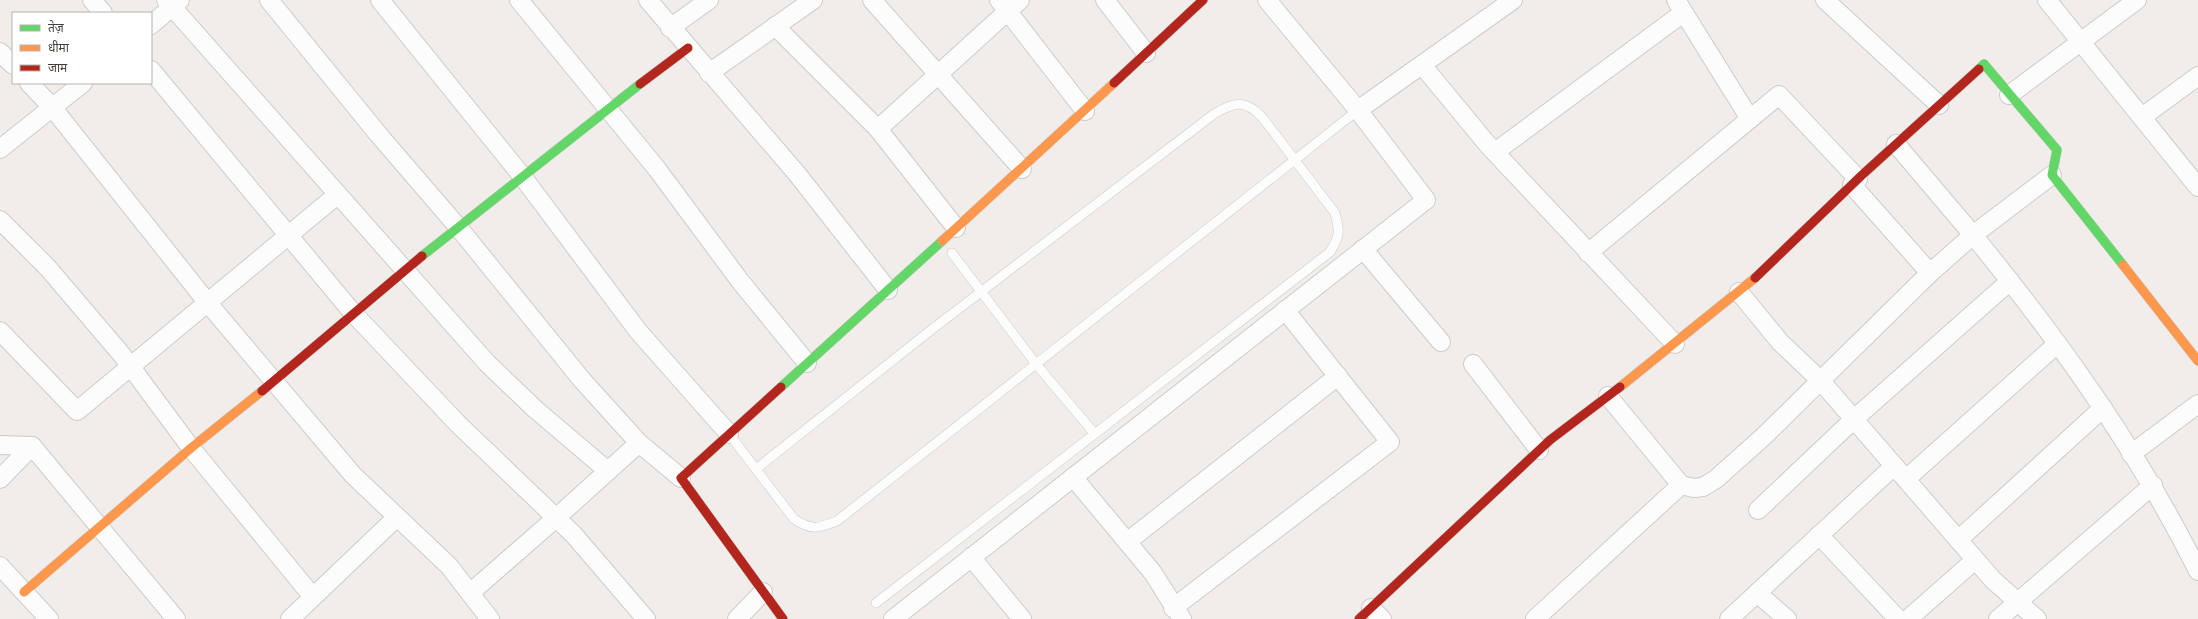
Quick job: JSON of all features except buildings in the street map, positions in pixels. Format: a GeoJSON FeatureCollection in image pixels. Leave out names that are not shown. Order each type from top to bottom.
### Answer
{"type":"FeatureCollection","features":[{"type":"Feature","properties":{"kind":"street"},"geometry":{"type":"LineString","coordinates":[[92,0],[102,12]]}},
{"type":"Feature","properties":{"kind":"street"},"geometry":{"type":"LineString","coordinates":[[269,0],[378,134],[458,227],[582,380],[639,443],[681,478],[783,619]]}},
{"type":"Feature","properties":{"kind":"street"},"geometry":{"type":"LineString","coordinates":[[380,0],[522,176],[638,331],[729,434]]}},
{"type":"Feature","properties":{"kind":"street"},"geometry":{"type":"LineString","coordinates":[[519,0],[657,169],[740,281],[806,363]]}},
{"type":"Feature","properties":{"kind":"street"},"geometry":{"type":"LineString","coordinates":[[648,0],[670,28],[798,175],[888,290]]}},
{"type":"Feature","properties":{"kind":"street"},"geometry":{"type":"LineString","coordinates":[[670,28],[709,0]]}},
{"type":"Feature","properties":{"kind":"street"},"geometry":{"type":"LineString","coordinates":[[709,72],[813,0]]}},
{"type":"Feature","properties":{"kind":"street"},"geometry":{"type":"LineString","coordinates":[[872,0],[1022,169]]}},
{"type":"Feature","properties":{"kind":"street"},"geometry":{"type":"LineString","coordinates":[[1105,0],[1146,53]]}},
{"type":"Feature","properties":{"kind":"street"},"geometry":{"type":"LineString","coordinates":[[681,478],[712,448],[1022,169],[1203,0]]}},
{"type":"Feature","properties":{"kind":"street"},"geometry":{"type":"LineString","coordinates":[[894,619],[1426,200],[1358,110],[1267,0]]}},
{"type":"Feature","properties":{"kind":"street"},"geometry":{"type":"LineString","coordinates":[[1358,110],[1513,0]]}},
{"type":"Feature","properties":{"kind":"street"},"geometry":{"type":"LineString","coordinates":[[1825,0],[1939,105]]}},
{"type":"Feature","properties":{"kind":"street"},"geometry":{"type":"LineString","coordinates":[[2047,0],[2142,117],[2195,177]]}},
{"type":"Feature","properties":{"kind":"street"},"geometry":{"type":"LineString","coordinates":[[2009,95],[2137,0]]}},
{"type":"Feature","properties":{"kind":"street"},"geometry":{"type":"LineString","coordinates":[[152,24],[173,2],[338,195],[487,363],[535,409],[608,471]]}},
{"type":"Feature","properties":{"kind":"street"},"geometry":{"type":"LineString","coordinates":[[878,129],[937,75],[1009,4],[1085,111]]}},
{"type":"Feature","properties":{"kind":"street"},"geometry":{"type":"LineString","coordinates":[[1495,152],[1680,6],[1750,119]]}},
{"type":"Feature","properties":{"kind":"street"},"geometry":{"type":"LineString","coordinates":[[775,26],[878,129],[956,228]]}},
{"type":"Feature","properties":{"kind":"street"},"geometry":{"type":"LineString","coordinates":[[24,592],[191,448],[274,381],[405,269],[607,109],[688,48]]}},
{"type":"Feature","properties":{"kind":"street"},"geometry":{"type":"LineString","coordinates":[[0,52],[12,64]]}},
{"type":"Feature","properties":{"kind":"street"},"geometry":{"type":"LineString","coordinates":[[1371,615],[1539,450],[1739,292],[1855,182],[1984,64],[2009,95],[2058,150],[2052,175],[1972,235],[1930,273],[1763,437],[1716,479],[1703,486],[1694,488],[1681,485],[1608,396]]}},
{"type":"Feature","properties":{"kind":"street"},"geometry":{"type":"LineString","coordinates":[[1422,65],[1495,152],[1588,253],[1675,344]]}},
{"type":"Feature","properties":{"kind":"street"},"geometry":{"type":"LineString","coordinates":[[152,71],[287,235],[354,313],[458,424],[574,535],[646,619]]}},
{"type":"Feature","properties":{"kind":"street"},"geometry":{"type":"LineString","coordinates":[[2142,117],[2198,76]]}},
{"type":"Feature","properties":{"kind":"street"},"geometry":{"type":"LineString","coordinates":[[30,84],[52,107],[207,302],[353,475],[449,566],[470,593],[486,618]]}},
{"type":"Feature","properties":{"kind":"street"},"geometry":{"type":"LineString","coordinates":[[0,149],[82,84]]}},
{"type":"Feature","properties":{"kind":"street"},"geometry":{"type":"LineString","coordinates":[[1588,253],[1779,95],[1855,182],[1930,273]]}},
{"type":"Feature","properties":{"kind":"street"},"geometry":{"type":"LineString","coordinates":[[1896,144],[2030,305],[2103,408],[2131,454],[2153,485],[2198,571]]}},
{"type":"Feature","properties":{"kind":"street"},"geometry":{"type":"LineString","coordinates":[[2052,175],[2198,361]]}},
{"type":"Feature","properties":{"kind":"street"},"geometry":{"type":"LineString","coordinates":[[0,331],[77,411],[130,365],[287,235],[338,195]]}},
{"type":"Feature","properties":{"kind":"street"},"geometry":{"type":"LineString","coordinates":[[0,220],[48,268],[130,365],[191,448],[313,597]]}},
{"type":"Feature","properties":{"kind":"street"},"geometry":{"type":"LineString","coordinates":[[1363,249],[1441,342]]}},
{"type":"Feature","properties":{"kind":"street"},"geometry":{"type":"LineString","coordinates":[[1758,510],[1853,420],[2010,281]]}},
{"type":"Feature","properties":{"kind":"street"},"geometry":{"type":"LineString","coordinates":[[1739,292],[1780,342],[1820,380],[1853,420],[1993,580],[2037,619]]}},
{"type":"Feature","properties":{"kind":"street"},"geometry":{"type":"LineString","coordinates":[[1073,477],[1153,573],[1178,613],[1390,442],[1285,310]]}},
{"type":"Feature","properties":{"kind":"street"},"geometry":{"type":"LineString","coordinates":[[1729,619],[1819,535],[1900,472],[2057,344]]}},
{"type":"Feature","properties":{"kind":"street"},"geometry":{"type":"LineString","coordinates":[[1473,364],[1539,450]]}},
{"type":"Feature","properties":{"kind":"street"},"geometry":{"type":"LineString","coordinates":[[1127,542],[1338,376]]}},
{"type":"Feature","properties":{"kind":"street"},"geometry":{"type":"LineString","coordinates":[[2131,454],[2198,404]]}},
{"type":"Feature","properties":{"kind":"street"},"geometry":{"type":"LineString","coordinates":[[1958,540],[2103,408]]}},
{"type":"Feature","properties":{"kind":"street"},"geometry":{"type":"LineString","coordinates":[[470,593],[639,443]]}},
{"type":"Feature","properties":{"kind":"street"},"geometry":{"type":"LineString","coordinates":[[0,445],[32,446],[176,619]]}},
{"type":"Feature","properties":{"kind":"street"},"geometry":{"type":"LineString","coordinates":[[0,479],[32,446]]}},
{"type":"Feature","properties":{"kind":"street"},"geometry":{"type":"LineString","coordinates":[[1535,619],[1681,485]]}},
{"type":"Feature","properties":{"kind":"street"},"geometry":{"type":"LineString","coordinates":[[1998,619],[2153,485]]}},
{"type":"Feature","properties":{"kind":"street"},"geometry":{"type":"LineString","coordinates":[[290,619],[397,517]]}},
{"type":"Feature","properties":{"kind":"street"},"geometry":{"type":"LineString","coordinates":[[1819,535],[1898,619]]}},
{"type":"Feature","properties":{"kind":"street"},"geometry":{"type":"LineString","coordinates":[[971,557],[1022,619]]}},
{"type":"Feature","properties":{"kind":"street"},"geometry":{"type":"LineString","coordinates":[[1908,619],[1975,560]]}},
{"type":"Feature","properties":{"kind":"street"},"geometry":{"type":"LineString","coordinates":[[0,566],[49,619]]}},
{"type":"Feature","properties":{"kind":"street"},"geometry":{"type":"LineString","coordinates":[[736,619],[763,592]]}},
{"type":"Feature","properties":{"kind":"street"},"geometry":{"type":"LineString","coordinates":[[1757,593],[1787,619]]}},
{"type":"Feature","properties":{"kind":"lane"},"geometry":{"type":"LineString","coordinates":[[756,469],[981,292],[1227,106],[1236,104],[1254,109],[1335,214],[1339,228],[1339,237],[1330,252],[1094,432],[876,603]]}},
{"type":"Feature","properties":{"kind":"lane"},"geometry":{"type":"LineString","coordinates":[[729,434],[794,519],[807,527],[822,527],[837,521],[1358,110]]}},
{"type":"Feature","properties":{"kind":"lane"},"geometry":{"type":"LineString","coordinates":[[952,253],[1036,364],[1094,432]]}},
{"type":"Feature","properties":{"kind":"traffic: fast"},"geometry":{"type":"LineString","coordinates":[[1979,69],[1984,64],[2057,150],[2052,175],[2123,265]]}},
{"type":"Feature","properties":{"kind":"traffic: fast"},"geometry":{"type":"LineString","coordinates":[[422,256],[640,84]]}},
{"type":"Feature","properties":{"kind":"traffic: fast"},"geometry":{"type":"LineString","coordinates":[[781,387],[942,241]]}},
{"type":"Feature","properties":{"kind":"traffic: slow"},"geometry":{"type":"LineString","coordinates":[[942,241],[1114,83]]}},
{"type":"Feature","properties":{"kind":"traffic: slow"},"geometry":{"type":"LineString","coordinates":[[2123,265],[2198,361]]}},
{"type":"Feature","properties":{"kind":"traffic: slow"},"geometry":{"type":"LineString","coordinates":[[1620,387],[1755,278]]}},
{"type":"Feature","properties":{"kind":"traffic: slow"},"geometry":{"type":"LineString","coordinates":[[24,592],[191,448],[262,391]]}},
{"type":"Feature","properties":{"kind":"traffic: jam"},"geometry":{"type":"LineString","coordinates":[[1114,83],[1203,0]]}},
{"type":"Feature","properties":{"kind":"traffic: jam"},"geometry":{"type":"LineString","coordinates":[[640,84],[688,48]]}},
{"type":"Feature","properties":{"kind":"traffic: jam"},"geometry":{"type":"LineString","coordinates":[[1755,278],[1862,175],[1979,69]]}},
{"type":"Feature","properties":{"kind":"traffic: jam"},"geometry":{"type":"LineString","coordinates":[[262,391],[422,256]]}},
{"type":"Feature","properties":{"kind":"traffic: jam"},"geometry":{"type":"LineString","coordinates":[[781,387],[681,478],[783,619]]}},
{"type":"Feature","properties":{"kind":"traffic: jam"},"geometry":{"type":"LineString","coordinates":[[1359,619],[1550,440],[1620,387]]}}]}
